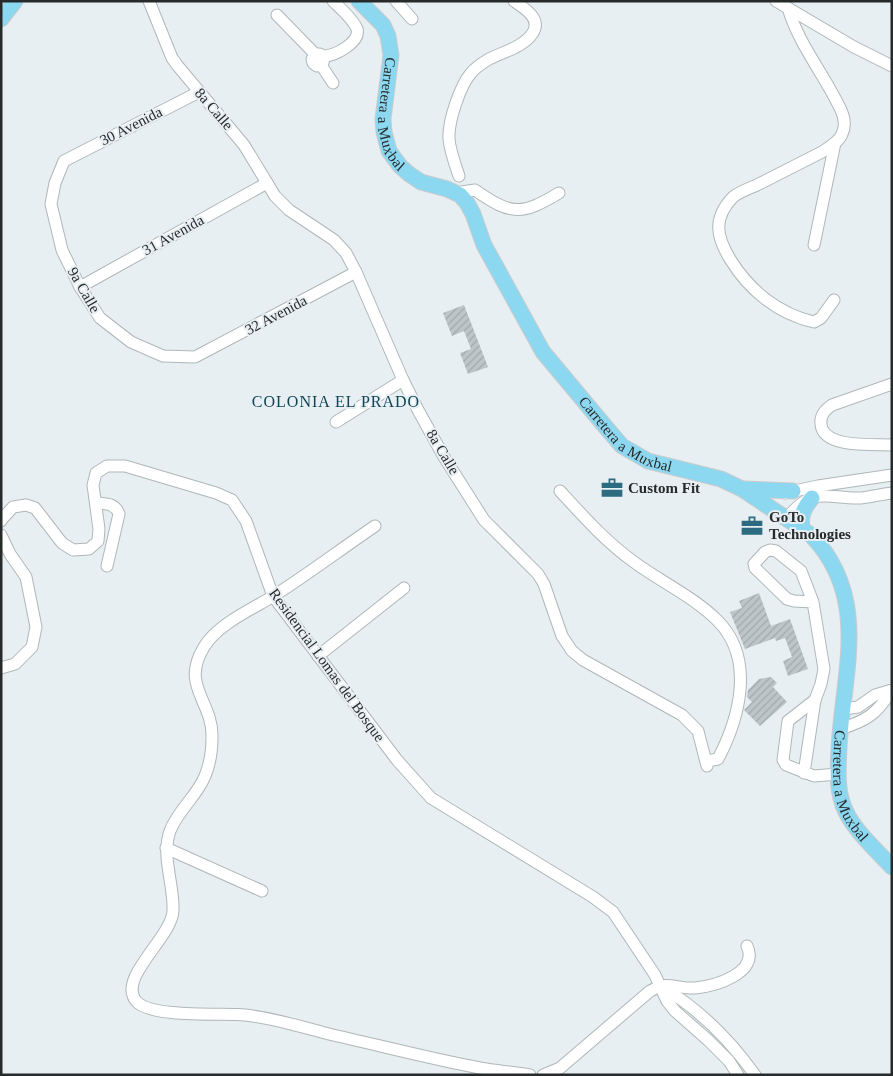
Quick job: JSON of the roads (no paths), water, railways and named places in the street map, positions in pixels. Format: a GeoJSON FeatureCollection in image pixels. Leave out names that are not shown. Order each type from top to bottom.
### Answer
{"type":"FeatureCollection","features":[{"type":"Feature","properties":{"kind":"main road"},"geometry":{"type":"LineString","coordinates":[[1,19],[14,1]]}},
{"type":"Feature","properties":{"kind":"main road","name":"Carretera a Muxbal"},"geometry":{"type":"LineString","coordinates":[[359,1],[383,25],[388,36],[391,55],[383,119],[384,132],[390,151],[409,174],[422,182],[455,193],[464,199],[470,208],[484,245],[542,352],[622,446],[648,461],[721,479],[742,489],[802,528],[819,544],[836,568],[844,588],[848,614],[849,645],[840,729],[838,774],[841,798],[846,812],[854,825],[892,867]]}},
{"type":"Feature","properties":{"kind":"main road"},"geometry":{"type":"LineString","coordinates":[[742,489],[794,491]]}},
{"type":"Feature","properties":{"kind":"main road"},"geometry":{"type":"LineString","coordinates":[[802,528],[801,519],[803,512],[812,498]]}},
{"type":"Feature","properties":{"kind":"street","name":"8a Calle"},"geometry":{"type":"LineString","coordinates":[[149,1],[172,58],[198,92],[244,145],[275,196],[288,210],[334,240],[346,253],[418,410],[477,510],[490,527],[538,574],[544,584],[562,636],[572,651],[583,660],[682,715],[698,731],[707,764],[718,758],[729,738],[736,716],[742,673],[733,642],[718,621],[633,562],[593,528],[560,491]]}},
{"type":"Feature","properties":{"kind":"street"},"geometry":{"type":"LineString","coordinates":[[319,58],[343,50],[357,33],[354,23],[333,1]]}},
{"type":"Feature","properties":{"kind":"street"},"geometry":{"type":"LineString","coordinates":[[396,1],[412,19]]}},
{"type":"Feature","properties":{"kind":"street"},"geometry":{"type":"LineString","coordinates":[[459,176],[449,138],[451,121],[457,100],[471,73],[488,60],[522,42],[533,33],[535,26],[534,18],[514,1]]}},
{"type":"Feature","properties":{"kind":"street"},"geometry":{"type":"LineString","coordinates":[[776,1],[854,47],[892,66]]}},
{"type":"Feature","properties":{"kind":"street"},"geometry":{"type":"LineString","coordinates":[[788,8],[792,23],[802,43],[841,109],[844,121],[842,135],[835,143],[822,152],[735,196],[723,210],[718,232],[724,248],[736,269],[752,289],[780,309],[800,319],[814,322],[820,318],[834,300]]}},
{"type":"Feature","properties":{"kind":"street"},"geometry":{"type":"LineString","coordinates":[[277,15],[319,58],[333,83]]}},
{"type":"Feature","properties":{"kind":"street","name":"30 Avenida"},"geometry":{"type":"LineString","coordinates":[[64,161],[198,92]]}},
{"type":"Feature","properties":{"kind":"street"},"geometry":{"type":"LineString","coordinates":[[814,245],[835,143]]}},
{"type":"Feature","properties":{"kind":"street","name":"9a Calle"},"geometry":{"type":"LineString","coordinates":[[64,161],[55,183],[51,204],[62,250],[80,287],[100,318],[131,342],[162,356],[195,357]]}},
{"type":"Feature","properties":{"kind":"street","name":"31 Avenida"},"geometry":{"type":"LineString","coordinates":[[80,287],[267,183]]}},
{"type":"Feature","properties":{"kind":"street"},"geometry":{"type":"LineString","coordinates":[[455,193],[475,190],[497,204],[524,211],[538,206],[559,193]]}},
{"type":"Feature","properties":{"kind":"street","name":"32 Avenida"},"geometry":{"type":"LineString","coordinates":[[195,357],[356,272]]}},
{"type":"Feature","properties":{"kind":"street"},"geometry":{"type":"LineString","coordinates":[[336,422],[403,380]]}},
{"type":"Feature","properties":{"kind":"street"},"geometry":{"type":"LineString","coordinates":[[892,384],[840,401],[826,409],[820,422],[825,435],[831,439],[848,443],[892,445]]}},
{"type":"Feature","properties":{"kind":"street","name":"Residencial Lomas del Bosque"},"geometry":{"type":"LineString","coordinates":[[1,522],[13,506],[26,505],[35,508],[62,543],[73,550],[89,548],[98,541],[99,529],[93,485],[96,473],[107,466],[125,466],[216,492],[232,500],[246,522],[273,596],[397,760],[431,798],[593,897],[613,912],[655,975],[667,1001],[675,1012],[708,1040],[729,1061],[738,1075]]}},
{"type":"Feature","properties":{"kind":"street"},"geometry":{"type":"LineString","coordinates":[[759,500],[818,486],[892,475]]}},
{"type":"Feature","properties":{"kind":"street"},"geometry":{"type":"LineString","coordinates":[[863,480],[866,497]]}},
{"type":"Feature","properties":{"kind":"street"},"geometry":{"type":"LineString","coordinates":[[787,518],[800,504],[812,498],[831,495],[852,498],[892,493]]}},
{"type":"Feature","properties":{"kind":"street"},"geometry":{"type":"LineString","coordinates":[[96,502],[113,505],[117,508],[119,514],[107,566]]}},
{"type":"Feature","properties":{"kind":"street"},"geometry":{"type":"LineString","coordinates":[[375,526],[273,596],[222,628],[210,638],[200,654],[195,668],[195,683],[212,726],[210,762],[205,778],[177,816],[166,848],[174,912],[165,933],[138,971],[131,988],[134,998],[140,1005],[165,1012],[247,1016],[480,1072],[530,1075]]}},
{"type":"Feature","properties":{"kind":"street"},"geometry":{"type":"LineString","coordinates":[[1,535],[10,554],[26,576],[36,627],[32,647],[15,664],[1,668]]}},
{"type":"Feature","properties":{"kind":"street"},"geometry":{"type":"LineString","coordinates":[[804,773],[815,700],[824,669],[813,602],[801,571],[776,551],[770,550],[765,552],[754,564],[755,568],[787,599],[813,602]]}},
{"type":"Feature","properties":{"kind":"street"},"geometry":{"type":"LineString","coordinates":[[318,656],[404,588]]}},
{"type":"Feature","properties":{"kind":"street"},"geometry":{"type":"LineString","coordinates":[[843,709],[858,707],[875,695],[891,690]]}},
{"type":"Feature","properties":{"kind":"street"},"geometry":{"type":"LineString","coordinates":[[840,729],[861,723],[882,705],[891,690]]}},
{"type":"Feature","properties":{"kind":"street"},"geometry":{"type":"LineString","coordinates":[[815,700],[788,721],[783,760],[786,765],[814,776],[838,774]]}},
{"type":"Feature","properties":{"kind":"street"},"geometry":{"type":"LineString","coordinates":[[166,848],[262,891]]}},
{"type":"Feature","properties":{"kind":"street"},"geometry":{"type":"LineString","coordinates":[[543,1075],[560,1068],[650,991],[660,986],[695,988],[731,979],[741,972],[750,960],[747,946]]}},
{"type":"Feature","properties":{"kind":"street"},"geometry":{"type":"LineString","coordinates":[[660,986],[674,994],[721,1033],[736,1048],[755,1075]]}},
{"type":"Feature","properties":{"kind":"place","name":"Custom Fit"},"geometry":{"type":"Point","coordinates":[612,488]}},
{"type":"Feature","properties":{"kind":"place","name":"GoTo Technologies"},"geometry":{"type":"Point","coordinates":[752,526]}},
{"type":"Feature","properties":{"kind":"district","name":"COLONIA EL PRADO"},"geometry":{"type":"Point","coordinates":[336,401]}}]}
